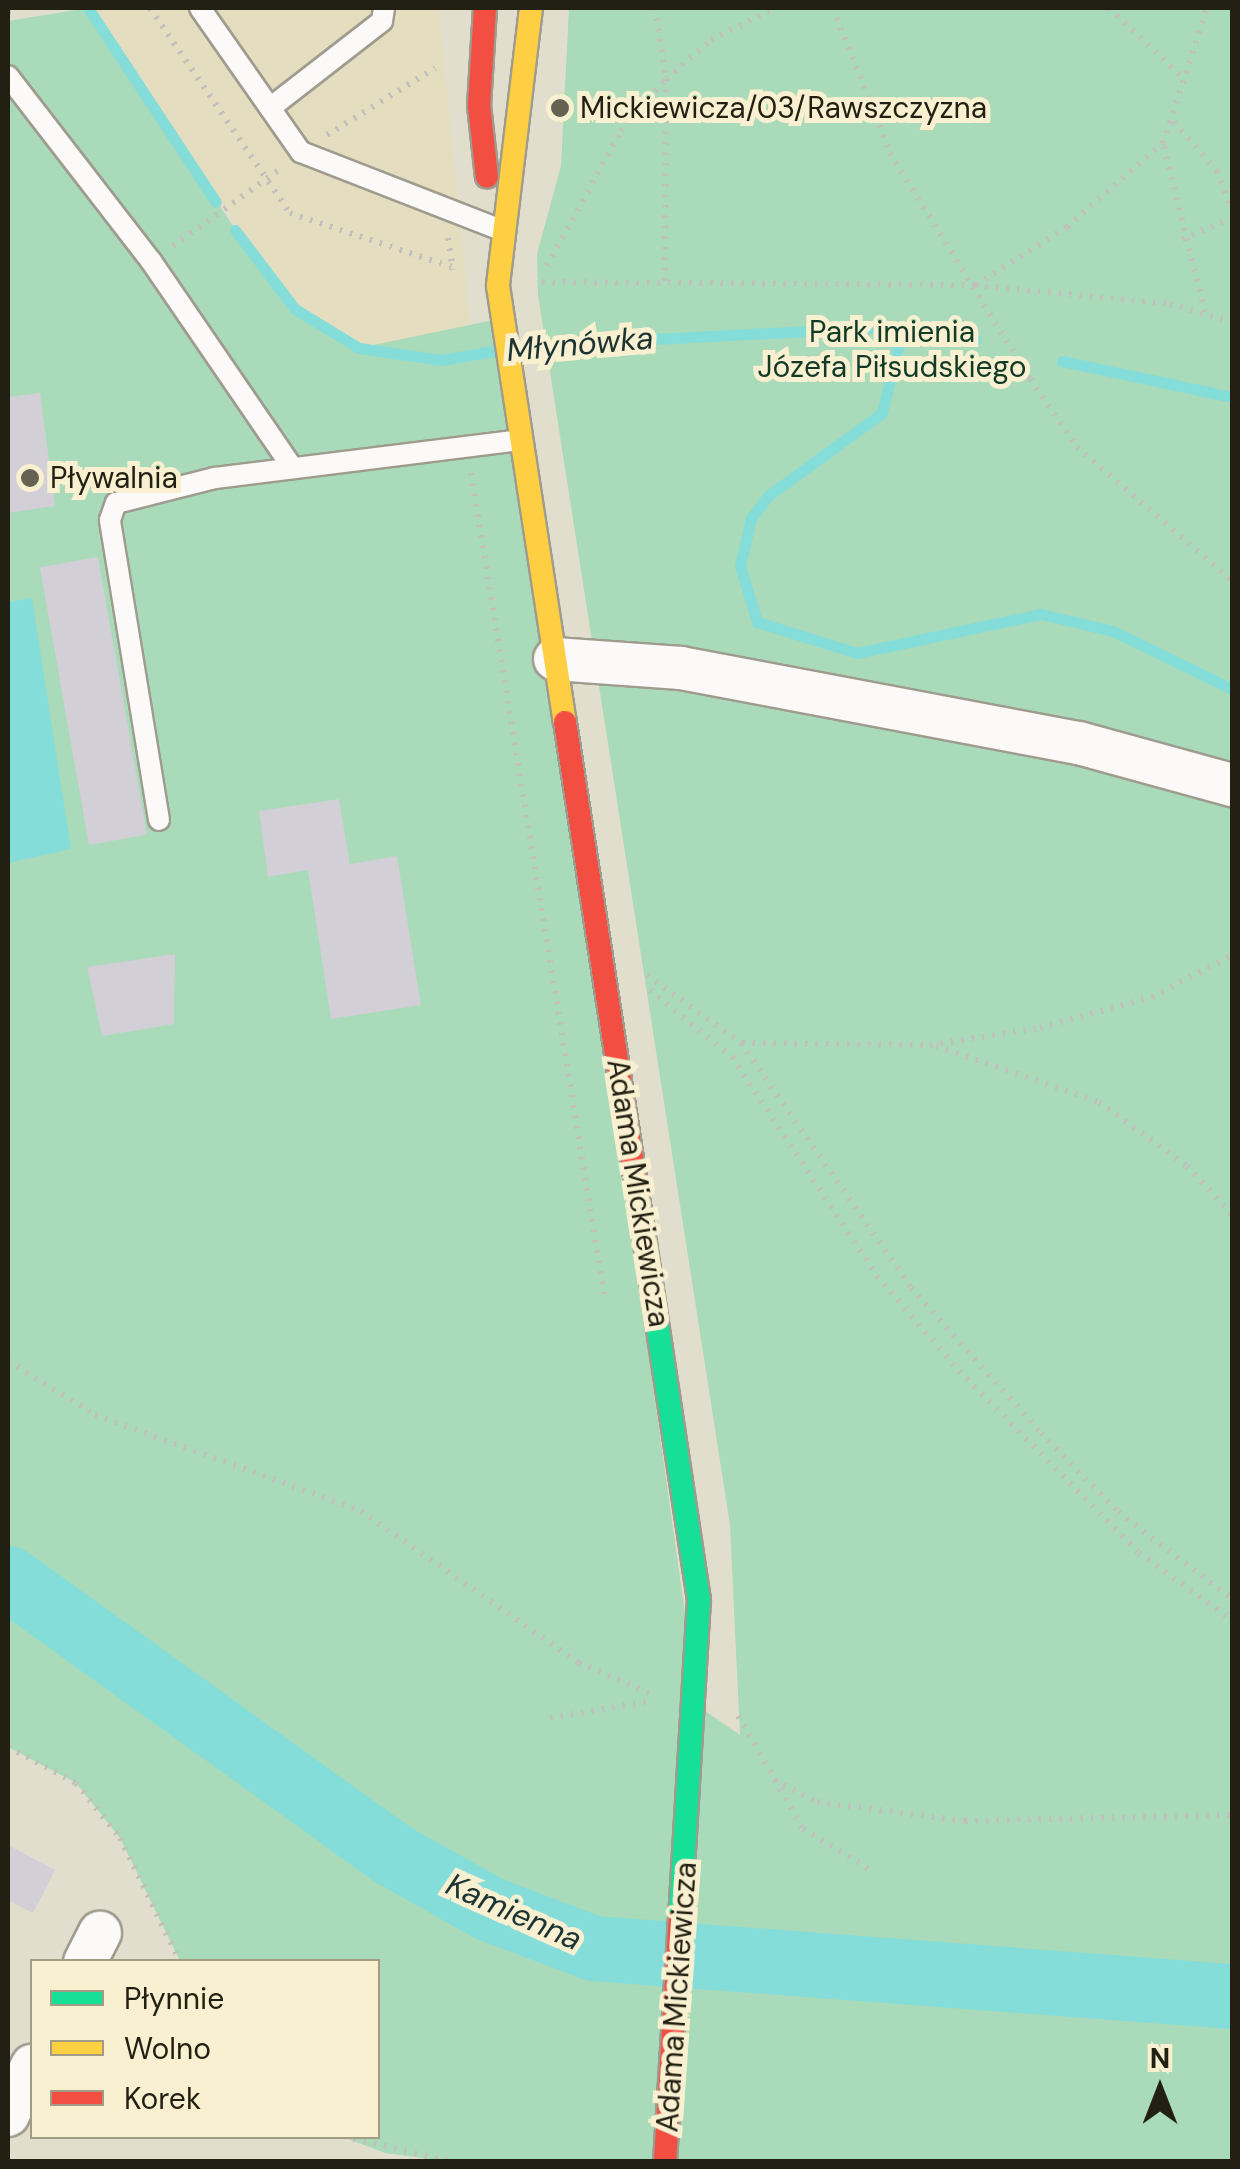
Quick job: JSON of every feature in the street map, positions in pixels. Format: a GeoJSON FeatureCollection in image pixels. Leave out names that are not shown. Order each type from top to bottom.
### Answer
{"type":"FeatureCollection","features":[{"type":"Feature","properties":{"kind":"street","name":"Adama Mickiewicza"},"geometry":{"type":"LineString","coordinates":[[485,8],[479,105],[498,228],[503,318],[699,1599],[696,1741],[665,2162]]}},
{"type":"Feature","properties":{"kind":"street","name":"Adama Mickiewicza"},"geometry":{"type":"LineString","coordinates":[[498,228],[531,8]]}},
{"type":"Feature","properties":{"kind":"street"},"geometry":{"type":"LineString","coordinates":[[556,660],[681,668],[1078,743],[1232,785]]}},
{"type":"Feature","properties":{"kind":"street"},"geometry":{"type":"LineString","coordinates":[[8,2116],[30,2070]]}},
{"type":"Feature","properties":{"kind":"lane"},"geometry":{"type":"LineString","coordinates":[[200,8],[301,152],[498,228]]}},
{"type":"Feature","properties":{"kind":"lane"},"geometry":{"type":"LineString","coordinates":[[270,108],[382,21],[384,8]]}},
{"type":"Feature","properties":{"kind":"lane"},"geometry":{"type":"LineString","coordinates":[[8,76],[152,261],[292,467]]}},
{"type":"Feature","properties":{"kind":"lane"},"geometry":{"type":"LineString","coordinates":[[159,820],[110,520],[116,503],[292,467],[523,440]]}},
{"type":"Feature","properties":{"kind":"path"},"geometry":{"type":"LineString","coordinates":[[8,12],[17,8]]}},
{"type":"Feature","properties":{"kind":"path"},"geometry":{"type":"LineString","coordinates":[[655,8],[666,79],[665,285]]}},
{"type":"Feature","properties":{"kind":"path"},"geometry":{"type":"LineString","coordinates":[[774,8],[760,11],[666,79],[621,131],[533,282],[974,285],[1204,312],[1232,322]]}},
{"type":"Feature","properties":{"kind":"path"},"geometry":{"type":"LineString","coordinates":[[833,8],[890,153],[1078,447],[1232,581]]}},
{"type":"Feature","properties":{"kind":"path"},"geometry":{"type":"LineString","coordinates":[[1108,8],[1180,75]]}},
{"type":"Feature","properties":{"kind":"path"},"geometry":{"type":"LineString","coordinates":[[974,285],[1067,227],[1163,143],[1174,122],[1180,75],[1206,8]]}},
{"type":"Feature","properties":{"kind":"path"},"geometry":{"type":"LineString","coordinates":[[152,261],[301,152],[448,60]]}},
{"type":"Feature","properties":{"kind":"path"},"geometry":{"type":"LineString","coordinates":[[1174,122],[1217,171],[1232,209]]}},
{"type":"Feature","properties":{"kind":"path"},"geometry":{"type":"LineString","coordinates":[[1163,143],[1182,240],[1204,312]]}},
{"type":"Feature","properties":{"kind":"path"},"geometry":{"type":"LineString","coordinates":[[1182,240],[1232,218]]}},
{"type":"Feature","properties":{"kind":"path"},"geometry":{"type":"LineString","coordinates":[[741,1043],[930,1044],[1152,997],[1232,955]]}},
{"type":"Feature","properties":{"kind":"path"},"geometry":{"type":"LineString","coordinates":[[602,961],[676,989],[741,1043],[911,1288],[1118,1512],[1230,1594]]}},
{"type":"Feature","properties":{"kind":"path"},"geometry":{"type":"LineString","coordinates":[[602,961],[703,1024],[876,1276],[959,1371],[1139,1554],[1232,1620]]}},
{"type":"Feature","properties":{"kind":"path"},"geometry":{"type":"LineString","coordinates":[[930,1044],[1100,1102],[1187,1166],[1232,1215]]}},
{"type":"Feature","properties":{"kind":"path"},"geometry":{"type":"LineString","coordinates":[[8,1361],[95,1415],[362,1512],[578,1663],[663,1700],[550,1718]]}},
{"type":"Feature","properties":{"kind":"path"},"geometry":{"type":"LineString","coordinates":[[729,1712],[803,1829],[868,1869]]}},
{"type":"Feature","properties":{"kind":"path"},"geometry":{"type":"LineString","coordinates":[[8,1748],[76,1783],[120,1838],[179,1959]]}},
{"type":"Feature","properties":{"kind":"path"},"geometry":{"type":"LineString","coordinates":[[774,1780],[817,1802],[965,1822],[1232,1815]]}},
{"type":"Feature","properties":{"kind":"path"},"geometry":{"type":"LineString","coordinates":[[355,2139],[451,2162]]}},
{"type":"Feature","properties":{"kind":"path"},"geometry":{"type":"LineString","coordinates":[[870,2162],[927,2162]]}},
{"type":"Feature","properties":{"kind":"shaded area"},"geometry":{"type":"Polygon","coordinates":[[[88,8],[439,8],[471,332],[359,348],[295,309],[88,8]]]}},
{"type":"Feature","properties":{"kind":"green space","name":"Park imienia Józefa Piłsudskiego"},"geometry":{"type":"Polygon","coordinates":[[[88,8],[265,274],[322,330],[359,348],[503,318],[698,1706],[740,1735],[730,1525],[538,295],[537,254],[561,166],[569,8],[1232,8],[1232,2161],[451,2162],[385,2153],[348,2139],[380,2139],[380,1959],[179,1959],[120,1838],[76,1783],[8,1747],[8,21],[88,8]]]}},
{"type":"Feature","properties":{"kind":"water"},"geometry":{"type":"Polygon","coordinates":[[[32,598],[71,849],[8,863],[8,602],[32,598]]]}},
{"type":"Feature","properties":{"kind":"building","name":"Pływalnia"},"geometry":{"type":"Polygon","coordinates":[[[40,393],[55,506],[8,513],[8,397],[40,393]]]}},
{"type":"Feature","properties":{"kind":"building"},"geometry":{"type":"Polygon","coordinates":[[[98,557],[147,835],[89,845],[40,567],[98,557]]]}},
{"type":"Feature","properties":{"kind":"building"},"geometry":{"type":"Polygon","coordinates":[[[339,799],[350,864],[397,856],[421,1005],[331,1019],[308,870],[268,877],[259,811],[339,799]]]}},
{"type":"Feature","properties":{"kind":"building"},"geometry":{"type":"Polygon","coordinates":[[[175,954],[174,1024],[102,1036],[87,967],[175,954]]]}},
{"type":"Feature","properties":{"kind":"building"},"geometry":{"type":"Polygon","coordinates":[[[8,1845],[55,1870],[33,1913],[8,1900],[8,1845]]]}},
{"type":"Feature","properties":{"kind":"waterway","name":"Młynówka"},"geometry":{"type":"LineString","coordinates":[[88,8],[216,202]]}},
{"type":"Feature","properties":{"kind":"waterway","name":"Młynówka"},"geometry":{"type":"LineString","coordinates":[[235,230],[295,309],[359,348],[441,360],[493,351]]}},
{"type":"Feature","properties":{"kind":"waterway"},"geometry":{"type":"LineString","coordinates":[[903,326],[882,413],[769,495],[751,518],[740,566],[757,622],[857,653],[1041,614],[1113,631],[1232,689]]}},
{"type":"Feature","properties":{"kind":"waterway","name":"Młynówka"},"geometry":{"type":"LineString","coordinates":[[521,346],[903,326],[976,340]]}},
{"type":"Feature","properties":{"kind":"waterway","name":"Młynówka"},"geometry":{"type":"LineString","coordinates":[[1062,361],[1232,397]]}},
{"type":"Feature","properties":{"kind":"waterway","name":"Kamienna"},"geometry":{"type":"LineString","coordinates":[[8,1578],[392,1854],[490,1909],[593,1948],[1232,1996]]}},
{"type":"Feature","properties":{"kind":"traffic: fast"},"geometry":{"type":"LineString","coordinates":[[643,1230],[699,1599],[680,1918]]}},
{"type":"Feature","properties":{"kind":"traffic: slow"},"geometry":{"type":"LineString","coordinates":[[531,8],[498,286],[565,722]]}},
{"type":"Feature","properties":{"kind":"traffic: jam"},"geometry":{"type":"LineString","coordinates":[[485,8],[479,105],[487,177]]}},
{"type":"Feature","properties":{"kind":"traffic: jam"},"geometry":{"type":"LineString","coordinates":[[565,722],[643,1230]]}},
{"type":"Feature","properties":{"kind":"traffic: jam"},"geometry":{"type":"LineString","coordinates":[[665,2162],[680,1918]]}},
{"type":"Feature","properties":{"kind":"place","name":"Mickiewicza/03/Rawszczyzna"},"geometry":{"type":"Point","coordinates":[560,108]}},
{"type":"Feature","properties":{"kind":"place","name":"Pływalnia"},"geometry":{"type":"Point","coordinates":[30,478]}}]}
